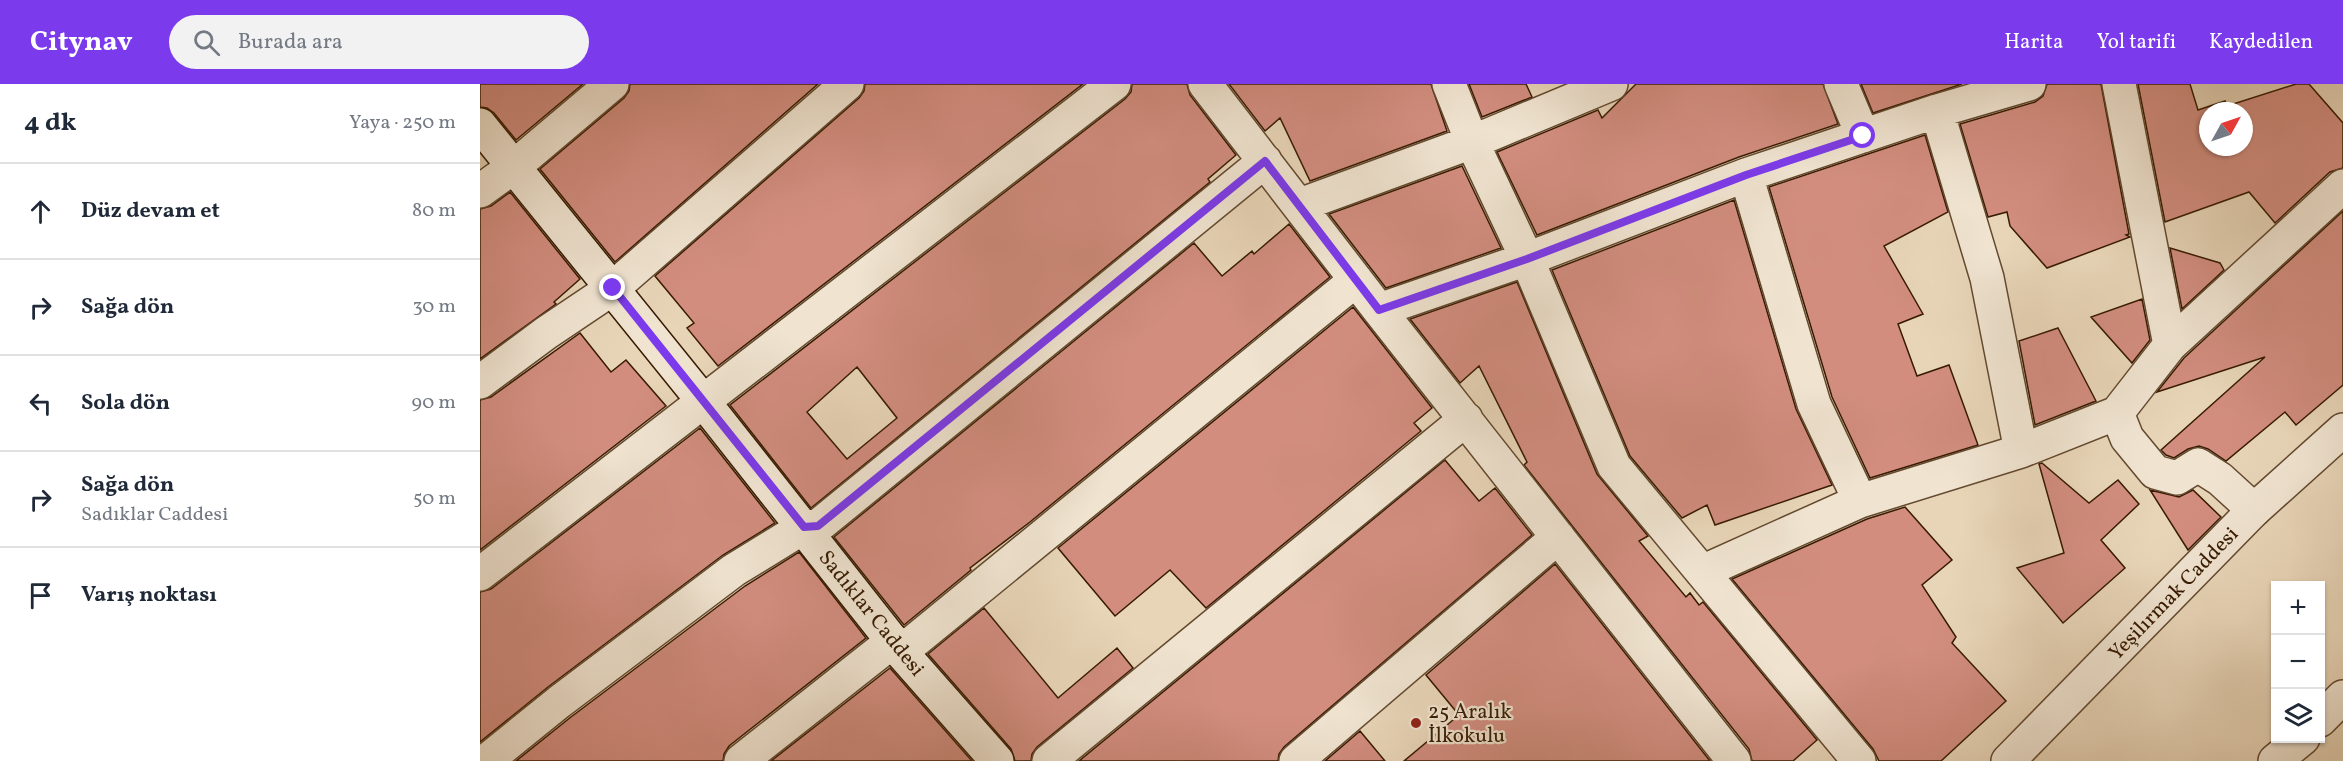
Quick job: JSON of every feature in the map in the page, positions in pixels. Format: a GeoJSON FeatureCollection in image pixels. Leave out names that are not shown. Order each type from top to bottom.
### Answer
{"type":"FeatureCollection","features":[{"type":"Feature","properties":{"kind":"street"},"geometry":{"type":"LineString","coordinates":[[480,191],[514,166],[612,84]]}},
{"type":"Feature","properties":{"kind":"street"},"geometry":{"type":"LineString","coordinates":[[480,382],[546,333],[613,288],[847,84]]}},
{"type":"Feature","properties":{"kind":"street"},"geometry":{"type":"LineString","coordinates":[[480,574],[1114,84]]}},
{"type":"Feature","properties":{"kind":"street"},"geometry":{"type":"LineString","coordinates":[[1205,84],[1379,310],[1734,761]]}},
{"type":"Feature","properties":{"kind":"street"},"geometry":{"type":"LineString","coordinates":[[1449,84],[1472,142],[1527,259],[1614,466],[1859,761]]}},
{"type":"Feature","properties":{"kind":"street"},"geometry":{"type":"LineString","coordinates":[[1300,205],[1472,142],[1611,84]]}},
{"type":"Feature","properties":{"kind":"street"},"geometry":{"type":"LineString","coordinates":[[1841,84],[1863,136]]}},
{"type":"Feature","properties":{"kind":"street"},"geometry":{"type":"LineString","coordinates":[[1379,310],[1527,259],[1746,175],[1937,111],[2029,84]]}},
{"type":"Feature","properties":{"kind":"street"},"geometry":{"type":"LineString","coordinates":[[2119,84],[2170,345]]}},
{"type":"Feature","properties":{"kind":"street"},"geometry":{"type":"LineString","coordinates":[[1937,111],[1988,278],[2020,451]]}},
{"type":"Feature","properties":{"kind":"street","name":"Sadıklar Caddesi"},"geometry":{"type":"LineString","coordinates":[[480,124],[897,646],[997,761]]}},
{"type":"Feature","properties":{"kind":"street"},"geometry":{"type":"LineString","coordinates":[[486,761],[559,702],[734,570],[804,527],[818,526],[1265,161]]}},
{"type":"Feature","properties":{"kind":"street"},"geometry":{"type":"LineString","coordinates":[[1746,175],[1814,404],[1860,501]]}},
{"type":"Feature","properties":{"kind":"street"},"geometry":{"type":"LineString","coordinates":[[1702,572],[1860,501],[2020,451],[2117,413],[2170,345],[2343,186]]}},
{"type":"Feature","properties":{"kind":"street"},"geometry":{"type":"LineString","coordinates":[[741,761],[897,646],[1356,280]]}},
{"type":"Feature","properties":{"kind":"street"},"geometry":{"type":"LineString","coordinates":[[2117,413],[2127,438],[2155,472],[2176,478],[2198,465],[2220,479],[2254,510]]}},
{"type":"Feature","properties":{"kind":"street"},"geometry":{"type":"LineString","coordinates":[[1049,761],[1466,419]]}},
{"type":"Feature","properties":{"kind":"street","name":"Yeşilırmak Caddesi"},"geometry":{"type":"LineString","coordinates":[[2008,761],[2254,510],[2343,430]]}},
{"type":"Feature","properties":{"kind":"street"},"geometry":{"type":"LineString","coordinates":[[1296,761],[1558,537]]}},
{"type":"Feature","properties":{"kind":"street"},"geometry":{"type":"LineString","coordinates":[[2325,715],[2343,697]]}},
{"type":"Feature","properties":{"kind":"street"},"geometry":{"type":"LineString","coordinates":[[2275,761],[2297,743]]}},
{"type":"Feature","properties":{"kind":"building"},"geometry":{"type":"Polygon","coordinates":[[[480,84],[583,84],[516,140],[494,113],[487,108],[480,107],[480,84]]]}},
{"type":"Feature","properties":{"kind":"building"},"geometry":{"type":"Polygon","coordinates":[[[630,84],[818,84],[615,262],[540,169],[624,98],[629,91],[630,84]]]}},
{"type":"Feature","properties":{"kind":"building"},"geometry":{"type":"Polygon","coordinates":[[[865,84],[1083,84],[718,366],[687,328],[694,323],[655,276],[859,98],[864,91],[865,84]]]}},
{"type":"Feature","properties":{"kind":"building"},"geometry":{"type":"Polygon","coordinates":[[[1132,84],[1187,84],[1190,95],[1236,155],[1208,179],[1210,182],[811,508],[730,405],[1125,99],[1131,92],[1132,84]],[[857,367],[807,412],[847,459],[897,418],[857,367]]]}},
{"type":"Feature","properties":{"kind":"building"},"geometry":{"type":"Polygon","coordinates":[[[1229,84],[1431,84],[1447,131],[1310,181],[1280,118],[1265,131],[1229,84]]]}},
{"type":"Feature","properties":{"kind":"building"},"geometry":{"type":"Polygon","coordinates":[[[1469,84],[1526,84],[1532,97],[1482,117],[1469,84]]]}},
{"type":"Feature","properties":{"kind":"building"},"geometry":{"type":"Polygon","coordinates":[[[1636,84],[1823,84],[1838,124],[1739,157],[1537,235],[1497,152],[1598,110],[1602,118],[1636,84]]]}},
{"type":"Feature","properties":{"kind":"building"},"geometry":{"type":"Polygon","coordinates":[[[1861,84],[1962,84],[1873,113],[1861,84]]]}},
{"type":"Feature","properties":{"kind":"building"},"geometry":{"type":"Polygon","coordinates":[[[2047,84],[2101,84],[2129,234],[2126,235],[2130,237],[2047,268],[2010,226],[2007,212],[1988,217],[1960,124],[2035,102],[2043,96],[2047,84]]]}},
{"type":"Feature","properties":{"kind":"building"},"geometry":{"type":"Polygon","coordinates":[[[2138,84],[2190,84],[2199,110],[2199,156],[2253,156],[2253,102],[2240,102],[2296,84],[2309,84],[2343,123],[2343,168],[2330,172],[2275,223],[2249,192],[2165,222],[2138,84]]]}},
{"type":"Feature","properties":{"kind":"building"},"geometry":{"type":"Polygon","coordinates":[[[1925,135],[1948,212],[1884,246],[1923,314],[1898,324],[1917,376],[1949,365],[1978,445],[1870,478],[1832,397],[1769,187],[1925,135]]]}},
{"type":"Feature","properties":{"kind":"building"},"geometry":{"type":"Polygon","coordinates":[[[1462,166],[1501,248],[1386,288],[1329,214],[1462,166]]]}},
{"type":"Feature","properties":{"kind":"building"},"geometry":{"type":"Polygon","coordinates":[[[510,192],[580,279],[554,302],[556,304],[480,359],[480,209],[491,206],[510,192]]]}},
{"type":"Feature","properties":{"kind":"building"},"geometry":{"type":"Polygon","coordinates":[[[1734,200],[1796,409],[1832,485],[1715,525],[1707,505],[1682,518],[1630,456],[1552,270],[1734,200]]]}},
{"type":"Feature","properties":{"kind":"building"},"geometry":{"type":"Polygon","coordinates":[[[2343,211],[2343,385],[2296,425],[2285,412],[2226,461],[2199,446],[2188,449],[2174,458],[2166,455],[2161,450],[2265,357],[2157,392],[2184,358],[2343,211]]]}},
{"type":"Feature","properties":{"kind":"building"},"geometry":{"type":"Polygon","coordinates":[[[1289,224],[1330,277],[1030,522],[970,568],[971,570],[904,625],[834,537],[1194,243],[1222,276],[1252,251],[1254,254],[1289,224]]]}},
{"type":"Feature","properties":{"kind":"building"},"geometry":{"type":"Polygon","coordinates":[[[2170,248],[2220,263],[2224,270],[2182,309],[2170,248]]]}},
{"type":"Feature","properties":{"kind":"building"},"geometry":{"type":"Polygon","coordinates":[[[1517,282],[1597,474],[1648,536],[1639,541],[1686,597],[1690,593],[1699,605],[1703,602],[1817,740],[1793,761],[1752,761],[1749,749],[1524,465],[1527,462],[1479,366],[1460,383],[1410,319],[1517,282]]]}},
{"type":"Feature","properties":{"kind":"building"},"geometry":{"type":"Polygon","coordinates":[[[2142,299],[2150,340],[2132,363],[2091,317],[2142,299]]]}},
{"type":"Feature","properties":{"kind":"building"},"geometry":{"type":"Polygon","coordinates":[[[1353,307],[1432,408],[1414,423],[1421,431],[1206,608],[1170,570],[1115,616],[1058,548],[1353,307]]]}},
{"type":"Feature","properties":{"kind":"building"},"geometry":{"type":"Polygon","coordinates":[[[2058,328],[2096,401],[2035,425],[2019,341],[2058,328]]]}},
{"type":"Feature","properties":{"kind":"building"},"geometry":{"type":"Polygon","coordinates":[[[580,333],[611,372],[626,360],[666,406],[480,550],[480,400],[491,397],[580,333]]]}},
{"type":"Feature","properties":{"kind":"building"},"geometry":{"type":"Polygon","coordinates":[[[700,428],[775,523],[723,555],[548,687],[480,742],[480,592],[491,589],[700,428]]]}},
{"type":"Feature","properties":{"kind":"building"},"geometry":{"type":"Polygon","coordinates":[[[1445,460],[1479,501],[1495,488],[1532,535],[1284,747],[1279,754],[1278,761],[1079,761],[1445,460]]]}},
{"type":"Feature","properties":{"kind":"building"},"geometry":{"type":"Polygon","coordinates":[[[2042,463],[2089,503],[2118,480],[2139,504],[2101,540],[2125,568],[2063,623],[2017,568],[2064,553],[2039,464],[2042,463]]]}},
{"type":"Feature","properties":{"kind":"building"},"geometry":{"type":"Polygon","coordinates":[[[2150,490],[2179,497],[2193,490],[2221,517],[2188,550],[2150,490]]]}},
{"type":"Feature","properties":{"kind":"building"},"geometry":{"type":"Polygon","coordinates":[[[1905,507],[1952,560],[1922,585],[1956,637],[1952,643],[2006,701],[1941,761],[1879,761],[1873,749],[1732,579],[1867,519],[1905,507]]]}},
{"type":"Feature","properties":{"kind":"building"},"geometry":{"type":"Polygon","coordinates":[[[799,552],[866,638],[729,746],[723,761],[516,761],[745,586],[799,552]]]}},
{"type":"Feature","properties":{"kind":"building"},"geometry":{"type":"Polygon","coordinates":[[[1555,564],[1710,761],[1404,761],[1459,715],[1426,675],[1555,564]]]}},
{"type":"Feature","properties":{"kind":"building"},"geometry":{"type":"Polygon","coordinates":[[[984,608],[1058,698],[1117,648],[1133,668],[1037,747],[1032,754],[1031,761],[1015,761],[1011,749],[928,654],[984,608]]]}},
{"type":"Feature","properties":{"kind":"building"},"geometry":{"type":"Polygon","coordinates":[[[890,668],[972,761],[771,761],[890,668]]]}},
{"type":"Feature","properties":{"kind":"building"},"geometry":{"type":"Polygon","coordinates":[[[1360,731],[1385,761],[1325,761],[1360,731]]]}},
{"type":"Feature","properties":{"kind":"place","name":"25 Aralık İlkokulu"},"geometry":{"type":"Point","coordinates":[1416,723]}},
{"type":"Feature","properties":{"kind":"route"},"geometry":{"type":"LineString","coordinates":[[613,288],[804,527],[818,526],[1265,161],[1379,310],[1527,259],[1746,175],[1863,136]]}}]}
